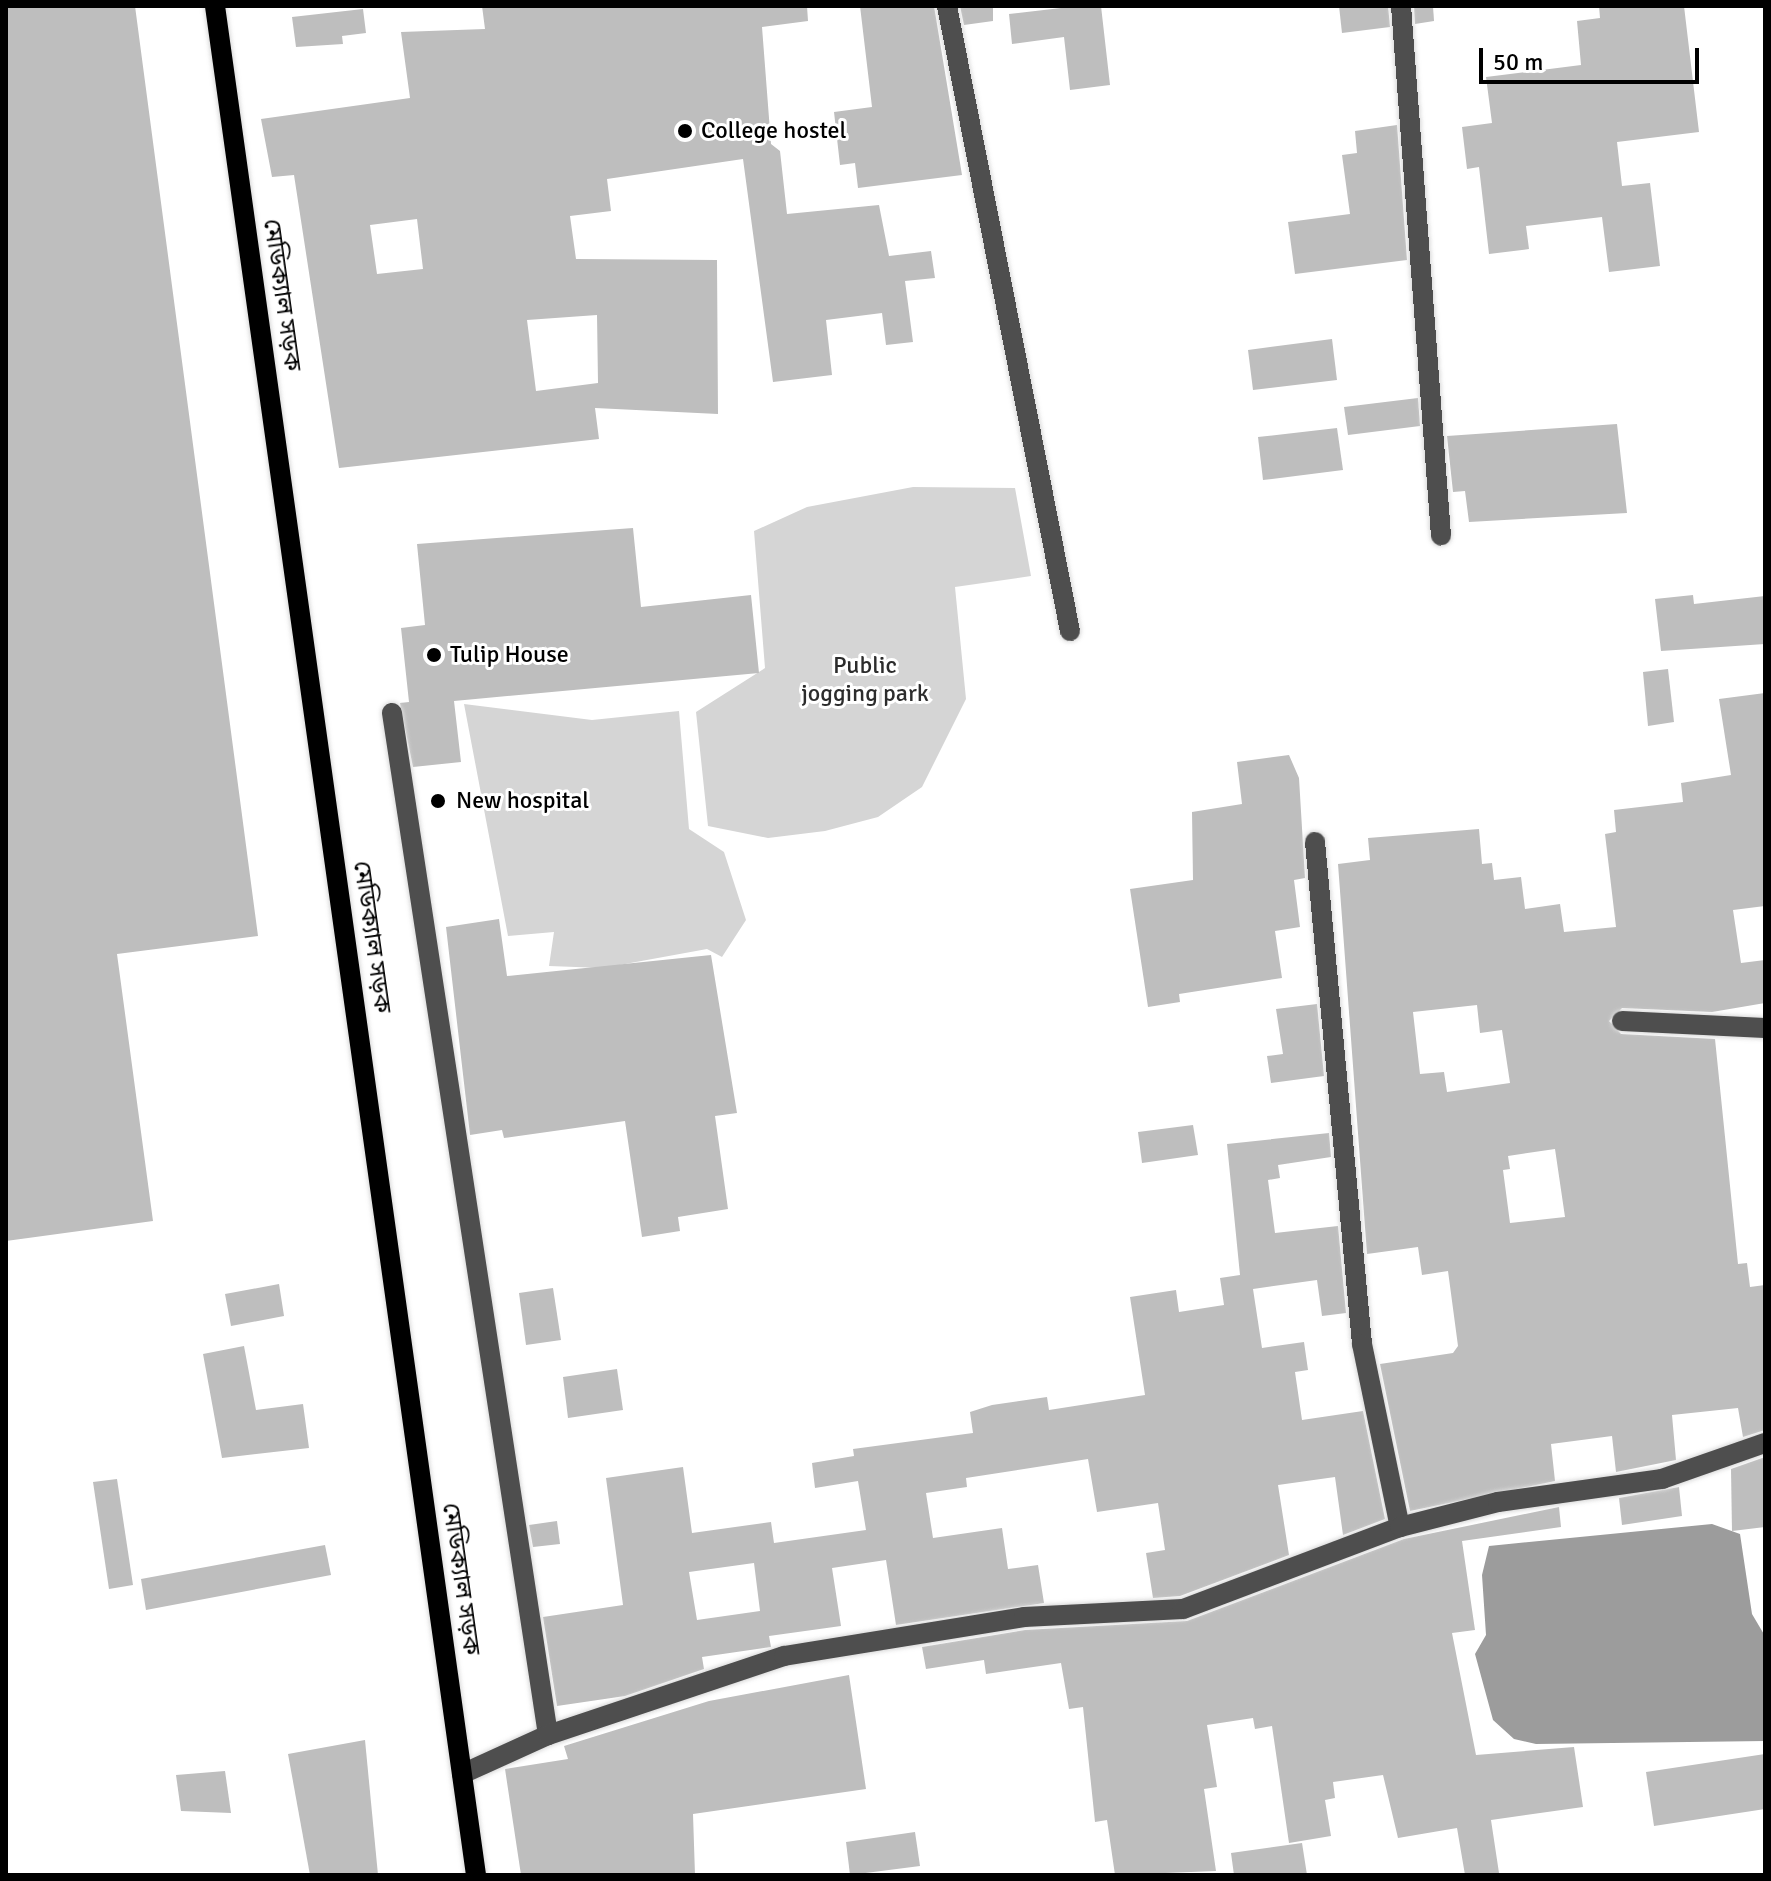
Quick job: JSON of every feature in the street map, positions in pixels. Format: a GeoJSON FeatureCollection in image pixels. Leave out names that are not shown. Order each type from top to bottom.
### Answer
{"type":"FeatureCollection","features":[{"type":"Feature","properties":{"kind":"main road","name":"মেডিক্যাল সড়ক"},"geometry":{"type":"LineString","coordinates":[[215,6],[476,1875]]}},
{"type":"Feature","properties":{"kind":"street"},"geometry":{"type":"LineString","coordinates":[[947,6],[1070,631]]}},
{"type":"Feature","properties":{"kind":"street"},"geometry":{"type":"LineString","coordinates":[[1401,6],[1441,535]]}},
{"type":"Feature","properties":{"kind":"street"},"geometry":{"type":"LineString","coordinates":[[392,713],[548,1735]]}},
{"type":"Feature","properties":{"kind":"street"},"geometry":{"type":"LineString","coordinates":[[1315,842],[1362,1344],[1400,1527]]}},
{"type":"Feature","properties":{"kind":"street"},"geometry":{"type":"LineString","coordinates":[[1622,1021],[1765,1028]]}},
{"type":"Feature","properties":{"kind":"street"},"geometry":{"type":"LineString","coordinates":[[462,1774],[548,1735],[784,1656],[1024,1617],[1183,1609],[1400,1527],[1498,1502],[1662,1479],[1765,1443]]}},
{"type":"Feature","properties":{"kind":"green space","name":"Public jogging park"},"geometry":{"type":"Polygon","coordinates":[[[913,487],[1015,488],[1031,576],[955,587],[966,699],[922,787],[878,817],[825,831],[768,838],[708,826],[696,712],[765,668],[754,531],[807,507],[913,487]]]}},
{"type":"Feature","properties":{"kind":"green space"},"geometry":{"type":"Polygon","coordinates":[[[464,704],[592,720],[679,711],[689,829],[724,852],[746,920],[722,957],[707,949],[603,968],[549,966],[554,932],[508,936],[464,704]]]}},
{"type":"Feature","properties":{"kind":"shaded area"},"geometry":{"type":"Polygon","coordinates":[[[1712,1524],[1740,1534],[1752,1614],[1765,1636],[1765,1741],[1536,1744],[1514,1739],[1493,1720],[1475,1654],[1486,1635],[1482,1575],[1489,1546],[1712,1524]]]}},
{"type":"Feature","properties":{"kind":"building"},"geometry":{"type":"Polygon","coordinates":[[[6,6],[135,6],[258,936],[117,954],[153,1221],[6,1241],[6,6]]]}},
{"type":"Feature","properties":{"kind":"building"},"geometry":{"type":"Polygon","coordinates":[[[482,6],[807,6],[808,21],[762,27],[771,144],[780,151],[787,214],[879,205],[889,256],[931,251],[935,278],[905,281],[913,342],[886,345],[882,313],[826,320],[832,375],[773,382],[743,159],[607,179],[611,211],[570,216],[576,259],[717,260],[718,414],[595,408],[599,439],[339,468],[294,175],[272,177],[261,119],[410,98],[401,32],[485,29],[482,6]],[[417,219],[370,225],[377,274],[423,269],[417,219]],[[597,315],[527,320],[536,391],[598,383],[597,315]]]}},
{"type":"Feature","properties":{"kind":"building"},"geometry":{"type":"Polygon","coordinates":[[[860,6],[934,6],[962,175],[858,188],[855,163],[840,165],[834,112],[872,107],[860,6]]]}},
{"type":"Feature","properties":{"kind":"building"},"geometry":{"type":"Polygon","coordinates":[[[960,6],[993,6],[993,21],[964,25],[960,6]]]}},
{"type":"Feature","properties":{"kind":"building"},"geometry":{"type":"Polygon","coordinates":[[[1101,6],[1110,85],[1070,90],[1064,37],[1012,44],[1009,14],[1101,6]]]}},
{"type":"Feature","properties":{"kind":"building"},"geometry":{"type":"Polygon","coordinates":[[[1339,6],[1388,6],[1390,27],[1342,33],[1339,6]]]}},
{"type":"Feature","properties":{"kind":"building"},"geometry":{"type":"Polygon","coordinates":[[[1414,6],[1433,6],[1434,21],[1415,24],[1414,6]]]}},
{"type":"Feature","properties":{"kind":"building"},"geometry":{"type":"Polygon","coordinates":[[[1599,6],[1684,6],[1699,132],[1617,142],[1622,186],[1650,183],[1660,266],[1609,272],[1602,217],[1526,226],[1529,249],[1489,254],[1479,167],[1467,169],[1462,127],[1492,123],[1486,77],[1581,65],[1577,21],[1600,18],[1599,6]]]}},
{"type":"Feature","properties":{"kind":"building"},"geometry":{"type":"Polygon","coordinates":[[[363,9],[366,33],[342,36],[343,44],[296,47],[292,17],[363,9]]]}},
{"type":"Feature","properties":{"kind":"building"},"geometry":{"type":"Polygon","coordinates":[[[1397,125],[1407,260],[1295,274],[1288,222],[1350,214],[1342,155],[1357,153],[1355,131],[1397,125]]]}},
{"type":"Feature","properties":{"kind":"building"},"geometry":{"type":"Polygon","coordinates":[[[1332,339],[1337,380],[1253,390],[1248,350],[1332,339]]]}},
{"type":"Feature","properties":{"kind":"building"},"geometry":{"type":"Polygon","coordinates":[[[1418,398],[1420,426],[1348,435],[1344,407],[1418,398]]]}},
{"type":"Feature","properties":{"kind":"building"},"geometry":{"type":"Polygon","coordinates":[[[1617,424],[1627,513],[1469,522],[1465,491],[1453,492],[1447,436],[1617,424]]]}},
{"type":"Feature","properties":{"kind":"building"},"geometry":{"type":"Polygon","coordinates":[[[1337,428],[1343,470],[1263,480],[1258,437],[1337,428]]]}},
{"type":"Feature","properties":{"kind":"building"},"geometry":{"type":"Polygon","coordinates":[[[633,528],[641,607],[751,595],[759,673],[454,701],[461,762],[413,767],[400,703],[409,702],[401,628],[425,625],[417,544],[633,528]]]}},
{"type":"Feature","properties":{"kind":"building"},"geometry":{"type":"Polygon","coordinates":[[[1693,595],[1694,604],[1765,596],[1765,644],[1661,651],[1655,599],[1693,595]]]}},
{"type":"Feature","properties":{"kind":"building"},"geometry":{"type":"Polygon","coordinates":[[[1668,669],[1674,722],[1648,726],[1643,672],[1668,669]]]}},
{"type":"Feature","properties":{"kind":"building"},"geometry":{"type":"Polygon","coordinates":[[[1765,693],[1765,906],[1733,910],[1741,963],[1765,960],[1765,1003],[1712,1012],[1622,1008],[1609,1021],[1621,1034],[1715,1039],[1738,1264],[1747,1263],[1750,1287],[1765,1285],[1765,1430],[1743,1437],[1738,1408],[1672,1415],[1676,1460],[1616,1472],[1612,1436],[1551,1444],[1555,1481],[1410,1511],[1380,1364],[1453,1353],[1458,1346],[1448,1271],[1422,1275],[1418,1247],[1367,1254],[1338,864],[1370,860],[1368,838],[1479,829],[1482,864],[1492,863],[1494,880],[1521,877],[1525,909],[1560,904],[1564,932],[1616,927],[1605,834],[1616,832],[1614,810],[1683,802],[1681,783],[1731,775],[1719,699],[1765,693]],[[1477,1005],[1413,1012],[1420,1074],[1444,1072],[1447,1092],[1510,1083],[1502,1030],[1480,1033],[1477,1005]],[[1555,1149],[1508,1156],[1510,1169],[1503,1170],[1510,1223],[1565,1217],[1555,1149]]]}},
{"type":"Feature","properties":{"kind":"building"},"geometry":{"type":"Polygon","coordinates":[[[1289,755],[1299,778],[1305,878],[1294,880],[1300,927],[1275,931],[1282,978],[1179,994],[1180,1002],[1148,1007],[1130,889],[1193,880],[1192,812],[1242,804],[1237,762],[1289,755]]]}},
{"type":"Feature","properties":{"kind":"building"},"geometry":{"type":"Polygon","coordinates":[[[499,919],[507,976],[711,955],[737,1113],[715,1116],[728,1209],[678,1217],[680,1231],[642,1237],[625,1121],[504,1138],[502,1130],[470,1135],[446,927],[499,919]]]}},
{"type":"Feature","properties":{"kind":"building"},"geometry":{"type":"Polygon","coordinates":[[[1317,1004],[1324,1076],[1271,1083],[1267,1056],[1283,1054],[1276,1009],[1317,1004]]]}},
{"type":"Feature","properties":{"kind":"building"},"geometry":{"type":"Polygon","coordinates":[[[1193,1125],[1198,1155],[1142,1163],[1138,1132],[1193,1125]]]}},
{"type":"Feature","properties":{"kind":"building"},"geometry":{"type":"Polygon","coordinates":[[[1329,1133],[1331,1157],[1278,1165],[1280,1178],[1268,1180],[1275,1233],[1338,1226],[1346,1313],[1322,1316],[1317,1280],[1253,1289],[1262,1348],[1304,1342],[1308,1370],[1295,1372],[1302,1420],[1363,1411],[1385,1519],[1343,1535],[1335,1477],[1278,1485],[1289,1555],[1180,1596],[1153,1598],[1146,1553],[1165,1550],[1158,1503],[1097,1512],[1088,1459],[966,1478],[967,1487],[926,1493],[933,1538],[1002,1528],[1008,1569],[1038,1565],[1044,1603],[896,1625],[886,1560],[832,1568],[841,1626],[769,1636],[771,1647],[702,1657],[704,1669],[625,1696],[557,1706],[543,1617],[623,1605],[606,1478],[683,1467],[692,1533],[771,1522],[774,1543],[866,1530],[858,1481],[815,1488],[812,1463],[854,1456],[853,1449],[973,1433],[970,1412],[992,1405],[1047,1397],[1049,1410],[1145,1395],[1130,1297],[1176,1290],[1179,1312],[1224,1305],[1220,1278],[1240,1275],[1227,1144],[1329,1133]],[[754,1563],[689,1572],[697,1620],[760,1611],[754,1563]]]}},
{"type":"Feature","properties":{"kind":"building"},"geometry":{"type":"Polygon","coordinates":[[[279,1284],[284,1316],[231,1326],[225,1294],[279,1284]]]}},
{"type":"Feature","properties":{"kind":"building"},"geometry":{"type":"Polygon","coordinates":[[[553,1288],[561,1340],[526,1345],[519,1293],[553,1288]]]}},
{"type":"Feature","properties":{"kind":"building"},"geometry":{"type":"Polygon","coordinates":[[[244,1346],[256,1410],[303,1404],[309,1448],[222,1458],[203,1354],[244,1346]]]}},
{"type":"Feature","properties":{"kind":"building"},"geometry":{"type":"Polygon","coordinates":[[[617,1369],[623,1410],[568,1418],[563,1377],[617,1369]]]}},
{"type":"Feature","properties":{"kind":"building"},"geometry":{"type":"Polygon","coordinates":[[[1765,1457],[1765,1527],[1732,1531],[1731,1469],[1765,1457]]]}},
{"type":"Feature","properties":{"kind":"building"},"geometry":{"type":"Polygon","coordinates":[[[117,1479],[133,1585],[109,1589],[93,1482],[117,1479]]]}},
{"type":"Feature","properties":{"kind":"building"},"geometry":{"type":"Polygon","coordinates":[[[1679,1487],[1682,1516],[1622,1525],[1619,1498],[1679,1487]]]}},
{"type":"Feature","properties":{"kind":"building"},"geometry":{"type":"Polygon","coordinates":[[[1559,1507],[1561,1527],[1462,1541],[1475,1630],[1452,1633],[1476,1755],[1574,1747],[1583,1807],[1491,1820],[1499,1873],[1465,1875],[1457,1828],[1398,1838],[1383,1775],[1333,1782],[1335,1798],[1325,1800],[1331,1836],[1289,1843],[1272,1726],[1255,1729],[1253,1718],[1207,1725],[1217,1787],[1204,1789],[1216,1871],[1115,1875],[1107,1820],[1095,1822],[1083,1707],[1069,1709],[1061,1663],[986,1674],[984,1660],[926,1669],[922,1647],[1025,1630],[1187,1621],[1404,1539],[1559,1507]]]}},
{"type":"Feature","properties":{"kind":"building"},"geometry":{"type":"Polygon","coordinates":[[[557,1521],[560,1544],[533,1547],[529,1525],[557,1521]]]}},
{"type":"Feature","properties":{"kind":"building"},"geometry":{"type":"Polygon","coordinates":[[[325,1545],[331,1575],[146,1610],[141,1579],[325,1545]]]}},
{"type":"Feature","properties":{"kind":"building"},"geometry":{"type":"Polygon","coordinates":[[[849,1675],[866,1789],[693,1814],[695,1875],[521,1875],[505,1769],[568,1759],[564,1746],[709,1701],[849,1675]]]}},
{"type":"Feature","properties":{"kind":"building"},"geometry":{"type":"Polygon","coordinates":[[[365,1740],[378,1875],[310,1875],[288,1754],[365,1740]]]}},
{"type":"Feature","properties":{"kind":"building"},"geometry":{"type":"Polygon","coordinates":[[[1765,1754],[1765,1809],[1654,1826],[1646,1772],[1765,1754]]]}},
{"type":"Feature","properties":{"kind":"building"},"geometry":{"type":"Polygon","coordinates":[[[225,1771],[231,1813],[181,1811],[176,1775],[225,1771]]]}},
{"type":"Feature","properties":{"kind":"building"},"geometry":{"type":"Polygon","coordinates":[[[915,1832],[920,1866],[850,1875],[846,1842],[915,1832]]]}},
{"type":"Feature","properties":{"kind":"building"},"geometry":{"type":"Polygon","coordinates":[[[1302,1843],[1307,1875],[1234,1875],[1231,1853],[1302,1843]]]}},
{"type":"Feature","properties":{"kind":"place","name":"College hostel"},"geometry":{"type":"Point","coordinates":[685,131]}},
{"type":"Feature","properties":{"kind":"place","name":"Tulip House"},"geometry":{"type":"Point","coordinates":[434,655]}},
{"type":"Feature","properties":{"kind":"place","name":"New hospital"},"geometry":{"type":"Point","coordinates":[438,801]}}]}
